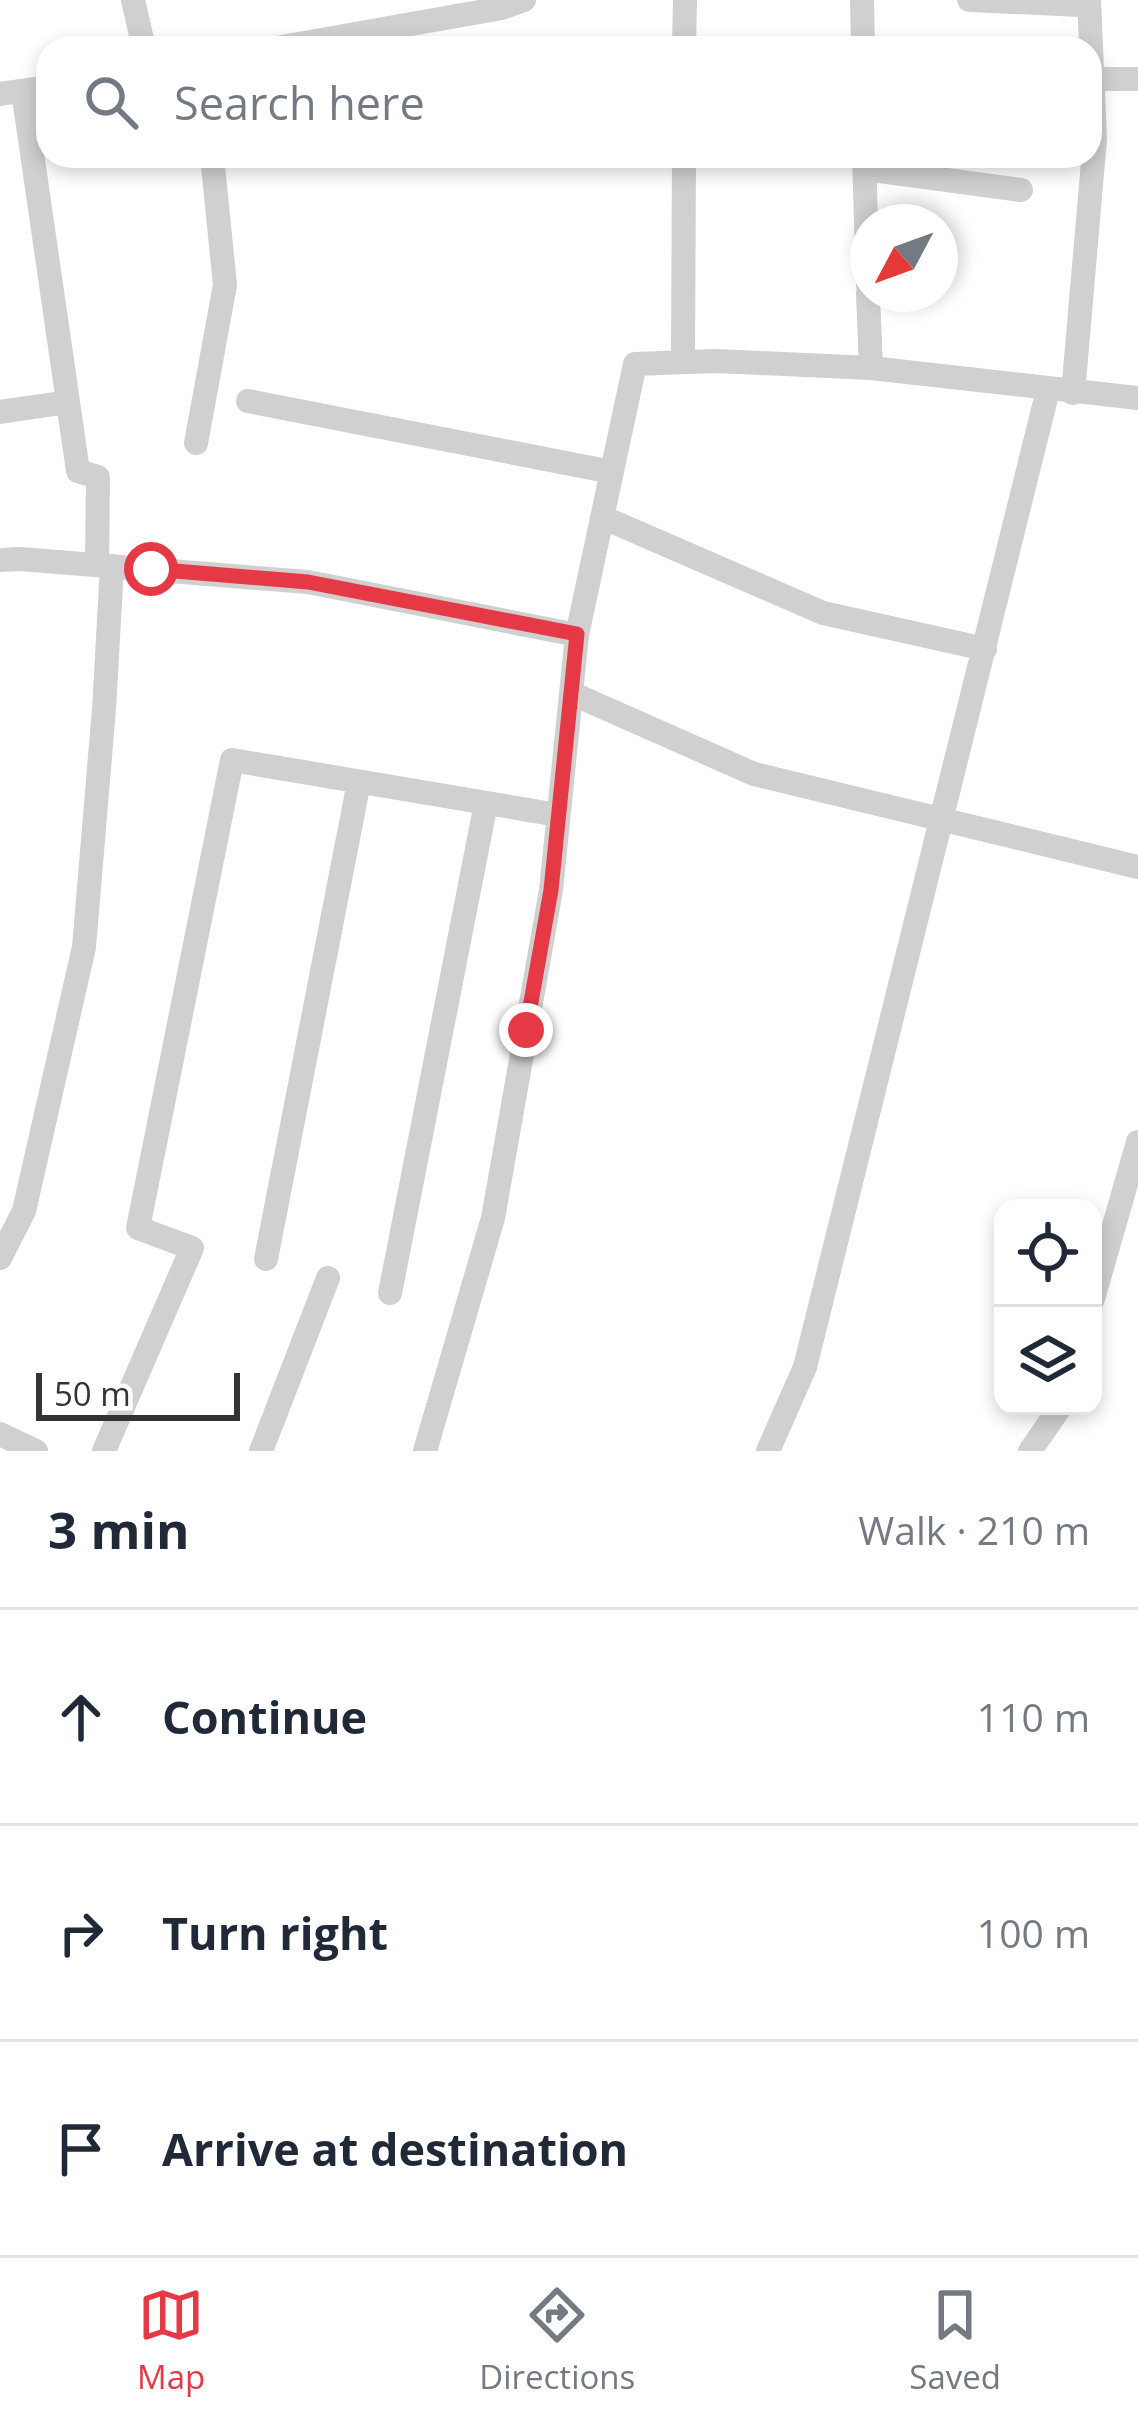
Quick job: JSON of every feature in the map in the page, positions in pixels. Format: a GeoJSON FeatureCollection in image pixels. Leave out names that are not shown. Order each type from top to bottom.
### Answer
{"type":"FeatureCollection","features":[{"type":"Feature","properties":{"kind":"street"},"geometry":{"type":"LineString","coordinates":[[134,0],[142,36]]}},
{"type":"Feature","properties":{"kind":"street"},"geometry":{"type":"LineString","coordinates":[[344,36],[524,0]]}},
{"type":"Feature","properties":{"kind":"street"},"geometry":{"type":"LineString","coordinates":[[684,36],[685,0]]}},
{"type":"Feature","properties":{"kind":"street"},"geometry":{"type":"LineString","coordinates":[[862,0],[862,36]]}},
{"type":"Feature","properties":{"kind":"street"},"geometry":{"type":"LineString","coordinates":[[969,0],[1081,5],[1089,1],[1090,36]]}},
{"type":"Feature","properties":{"kind":"street"},"geometry":{"type":"LineString","coordinates":[[1102,80],[1138,79]]}},
{"type":"Feature","properties":{"kind":"street"},"geometry":{"type":"LineString","coordinates":[[0,1258],[24,1211],[84,947],[104,709],[104,566],[98,478],[78,471],[24,90]]}},
{"type":"Feature","properties":{"kind":"street"},"geometry":{"type":"LineString","coordinates":[[196,443],[225,285],[213,168]]}},
{"type":"Feature","properties":{"kind":"street"},"geometry":{"type":"LineString","coordinates":[[683,362],[684,168]]}},
{"type":"Feature","properties":{"kind":"street"},"geometry":{"type":"LineString","coordinates":[[864,168],[865,204]]}},
{"type":"Feature","properties":{"kind":"street"},"geometry":{"type":"LineString","coordinates":[[893,168],[1021,190]]}},
{"type":"Feature","properties":{"kind":"street"},"geometry":{"type":"LineString","coordinates":[[768,1451],[805,1367],[985,649],[1060,392],[1091,168]]}},
{"type":"Feature","properties":{"kind":"street"},"geometry":{"type":"LineString","coordinates":[[869,312],[871,368]]}},
{"type":"Feature","properties":{"kind":"street"},"geometry":{"type":"LineString","coordinates":[[425,1451],[493,1218],[551,890],[577,634],[635,364],[715,361],[871,368],[1138,398]]}},
{"type":"Feature","properties":{"kind":"street"},"geometry":{"type":"LineString","coordinates":[[248,401],[612,472]]}},
{"type":"Feature","properties":{"kind":"street"},"geometry":{"type":"LineString","coordinates":[[0,412],[68,402]]}},
{"type":"Feature","properties":{"kind":"street"},"geometry":{"type":"LineString","coordinates":[[602,517],[823,613],[985,649]]}},
{"type":"Feature","properties":{"kind":"street"},"geometry":{"type":"LineString","coordinates":[[0,560],[308,582],[577,634]]}},
{"type":"Feature","properties":{"kind":"street"},"geometry":{"type":"LineString","coordinates":[[571,693],[754,774],[1138,867]]}},
{"type":"Feature","properties":{"kind":"street"},"geometry":{"type":"LineString","coordinates":[[104,1451],[192,1248],[138,1228],[232,760],[558,815]]}},
{"type":"Feature","properties":{"kind":"street"},"geometry":{"type":"LineString","coordinates":[[266,1259],[358,782]]}},
{"type":"Feature","properties":{"kind":"street"},"geometry":{"type":"LineString","coordinates":[[389,1293],[486,803]]}},
{"type":"Feature","properties":{"kind":"street"},"geometry":{"type":"LineString","coordinates":[[1102,1268],[1138,1142]]}},
{"type":"Feature","properties":{"kind":"street"},"geometry":{"type":"LineString","coordinates":[[262,1451],[328,1278]]}},
{"type":"Feature","properties":{"kind":"street"},"geometry":{"type":"LineString","coordinates":[[1030,1451],[1055,1415]]}},
{"type":"Feature","properties":{"kind":"street"},"geometry":{"type":"LineString","coordinates":[[0,1434],[36,1451]]}},
{"type":"Feature","properties":{"kind":"route"},"geometry":{"type":"LineString","coordinates":[[151,569],[308,582],[577,634],[551,890],[526,1030]]}}]}
